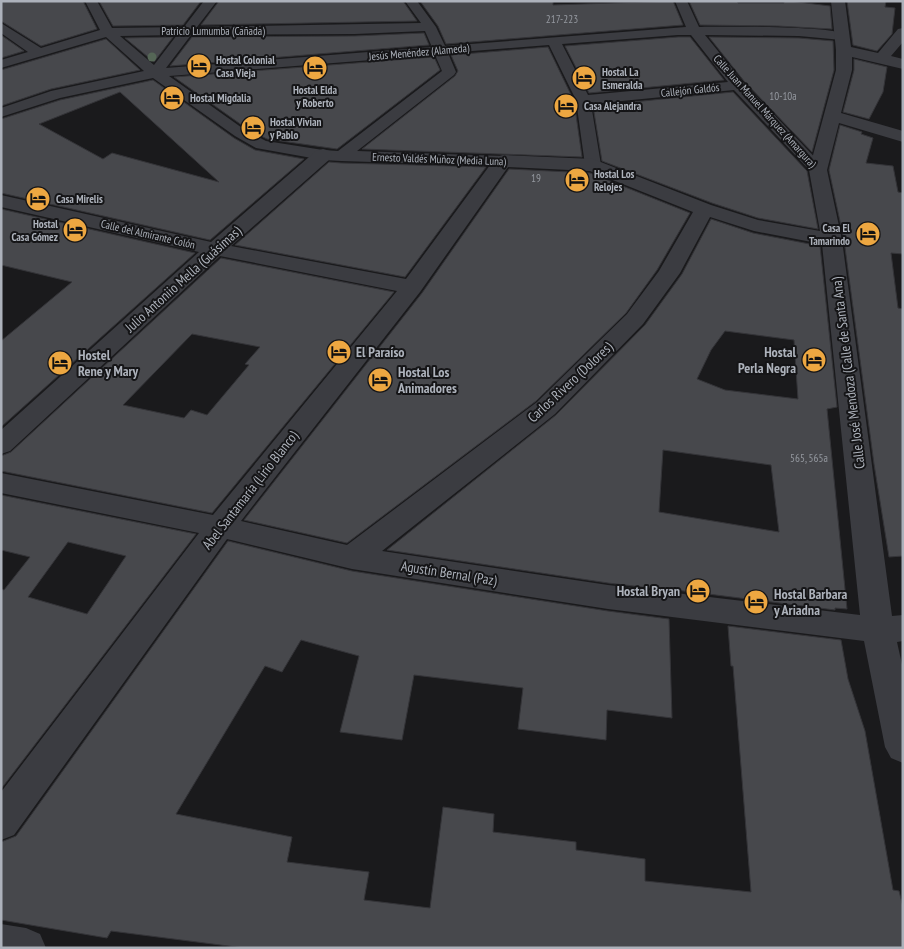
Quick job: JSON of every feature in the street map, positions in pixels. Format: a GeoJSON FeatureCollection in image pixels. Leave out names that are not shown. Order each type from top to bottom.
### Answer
{"type":"FeatureCollection","features":[{"type":"Feature","properties":{"kind":"street","name":"Ernesto Valdés Muñoz (Media Luna)"},"geometry":{"type":"LineString","coordinates":[[91,1],[108,32],[155,73],[252,140],[275,148],[332,155],[593,165],[704,209],[754,225],[832,240]]}},
{"type":"Feature","properties":{"kind":"street"},"geometry":{"type":"LineString","coordinates":[[155,73],[211,1]]}},
{"type":"Feature","properties":{"kind":"street"},"geometry":{"type":"LineString","coordinates":[[332,155],[449,72],[430,27],[411,1]]}},
{"type":"Feature","properties":{"kind":"street","name":"Calle Juan Manuel Márquez (Amargura)"},"geometry":{"type":"LineString","coordinates":[[680,1],[694,30],[738,85],[818,170]]}},
{"type":"Feature","properties":{"kind":"street","name":"Calle José Mendoza (Calle de Santa Ana)"},"geometry":{"type":"LineString","coordinates":[[838,1],[844,70],[818,170],[832,240],[890,629],[903,747]]}},
{"type":"Feature","properties":{"kind":"street"},"geometry":{"type":"LineString","coordinates":[[1,27],[38,52]]}},
{"type":"Feature","properties":{"kind":"street","name":"Patricio Lumumba (Cañada)"},"geometry":{"type":"LineString","coordinates":[[1,64],[108,32],[355,30],[430,27]]}},
{"type":"Feature","properties":{"kind":"street","name":"Jesús Menéndez (Alameda)"},"geometry":{"type":"LineString","coordinates":[[1,113],[56,94],[155,73],[694,30],[798,32],[843,43]]}},
{"type":"Feature","properties":{"kind":"street"},"geometry":{"type":"LineString","coordinates":[[882,58],[903,32]]}},
{"type":"Feature","properties":{"kind":"street"},"geometry":{"type":"LineString","coordinates":[[552,40],[583,100],[593,165]]}},
{"type":"Feature","properties":{"kind":"street"},"geometry":{"type":"LineString","coordinates":[[843,43],[903,64]]}},
{"type":"Feature","properties":{"kind":"street","name":"Callejón Galdós"},"geometry":{"type":"LineString","coordinates":[[583,100],[738,85]]}},
{"type":"Feature","properties":{"kind":"street"},"geometry":{"type":"LineString","coordinates":[[833,116],[903,137]]}},
{"type":"Feature","properties":{"kind":"street","name":"Julio Antoniio Mella (Guásimas)"},"geometry":{"type":"LineString","coordinates":[[1,444],[216,249],[332,155]]}},
{"type":"Feature","properties":{"kind":"street","name":"Abel Santamaría (Lirio Blanco)"},"geometry":{"type":"LineString","coordinates":[[1,822],[220,527],[412,288],[503,162]]}},
{"type":"Feature","properties":{"kind":"street","name":"Calle del Almirante Colón"},"geometry":{"type":"LineString","coordinates":[[1,201],[216,249],[412,288]]}},
{"type":"Feature","properties":{"kind":"street","name":"Carlos Rivero (Dolores)"},"geometry":{"type":"LineString","coordinates":[[352,558],[553,401],[635,319],[669,273],[704,209]]}},
{"type":"Feature","properties":{"kind":"street","name":"Agustín Bernal (Paz)"},"geometry":{"type":"LineString","coordinates":[[1,483],[220,527],[352,558],[608,597],[890,629]]}},
{"type":"Feature","properties":{"kind":"street"},"geometry":{"type":"LineString","coordinates":[[1,944],[26,948]]}},
{"type":"Feature","properties":{"kind":"building"},"geometry":{"type":"Polygon","coordinates":[[[1,1],[83,1],[97,29],[41,46],[1,21],[1,1]]]}},
{"type":"Feature","properties":{"kind":"building"},"geometry":{"type":"Polygon","coordinates":[[[99,1],[201,1],[183,25],[113,26],[99,1]]]}},
{"type":"Feature","properties":{"kind":"building"},"geometry":{"type":"Polygon","coordinates":[[[219,1],[403,1],[417,21],[201,25],[219,1]]]}},
{"type":"Feature","properties":{"kind":"building"},"geometry":{"type":"Polygon","coordinates":[[[420,1],[553,1],[553,5],[673,1],[683,25],[446,44],[438,26],[420,1]]]}},
{"type":"Feature","properties":{"kind":"building"},"geometry":{"type":"Polygon","coordinates":[[[689,1],[784,3],[784,1],[790,1],[830,6],[832,29],[700,25],[689,1]]]}},
{"type":"Feature","properties":{"kind":"building"},"geometry":{"type":"Polygon","coordinates":[[[847,1],[886,1],[885,7],[895,8],[892,34],[877,51],[853,45],[847,1]]]}},
{"type":"Feature","properties":{"kind":"building"},"geometry":{"type":"Polygon","coordinates":[[[424,33],[429,45],[170,66],[192,37],[355,36],[424,33]]]}},
{"type":"Feature","properties":{"kind":"building"},"geometry":{"type":"Polygon","coordinates":[[[1,35],[24,51],[1,58],[1,35]]]}},
{"type":"Feature","properties":{"kind":"building"},"geometry":{"type":"Polygon","coordinates":[[[173,37],[154,62],[125,38],[173,37]]]}},
{"type":"Feature","properties":{"kind":"building"},"geometry":{"type":"Polygon","coordinates":[[[690,37],[724,80],[589,93],[565,46],[690,37]]]}},
{"type":"Feature","properties":{"kind":"building"},"geometry":{"type":"Polygon","coordinates":[[[709,37],[799,38],[833,41],[834,70],[812,152],[744,81],[709,37]]]}},
{"type":"Feature","properties":{"kind":"building"},"geometry":{"type":"Polygon","coordinates":[[[106,39],[140,70],[51,89],[1,106],[1,70],[106,39]]]}},
{"type":"Feature","properties":{"kind":"building"},"geometry":{"type":"Polygon","coordinates":[[[548,47],[574,101],[582,157],[362,149],[455,76],[458,71],[451,55],[548,47]]]}},
{"type":"Feature","properties":{"kind":"building"},"geometry":{"type":"Polygon","coordinates":[[[434,57],[440,70],[337,149],[267,139],[246,128],[174,77],[434,57]]]}},
{"type":"Feature","properties":{"kind":"building"},"geometry":{"type":"Polygon","coordinates":[[[854,59],[887,67],[883,92],[869,119],[843,112],[854,70],[854,59]]]}},
{"type":"Feature","properties":{"kind":"building"},"geometry":{"type":"Polygon","coordinates":[[[153,80],[234,138],[255,150],[304,159],[210,240],[1,193],[1,119],[60,100],[153,80]],[[120,92],[39,124],[103,159],[112,153],[219,182],[120,92]]]}},
{"type":"Feature","properties":{"kind":"building"},"geometry":{"type":"Polygon","coordinates":[[[733,92],[807,171],[818,229],[758,218],[712,203],[602,161],[593,106],[733,92]]]}},
{"type":"Feature","properties":{"kind":"building"},"geometry":{"type":"Polygon","coordinates":[[[840,125],[862,132],[861,134],[873,138],[866,163],[893,166],[898,192],[903,193],[903,254],[891,253],[898,308],[903,309],[903,556],[889,557],[874,464],[844,240],[829,170],[840,125]]]}},
{"type":"Feature","properties":{"kind":"building"},"geometry":{"type":"Polygon","coordinates":[[[329,162],[486,167],[405,277],[235,245],[329,162]]]}},
{"type":"Feature","properties":{"kind":"building"},"geometry":{"type":"Polygon","coordinates":[[[509,169],[590,173],[690,213],[657,270],[626,313],[536,401],[347,543],[244,520],[422,293],[509,169]]]}},
{"type":"Feature","properties":{"kind":"building"},"geometry":{"type":"Polygon","coordinates":[[[1,209],[195,253],[1,427],[1,341],[72,282],[1,265],[1,209]]]}},
{"type":"Feature","properties":{"kind":"building"},"geometry":{"type":"Polygon","coordinates":[[[711,219],[753,233],[820,246],[837,407],[827,409],[847,609],[835,608],[835,610],[608,583],[387,550],[556,415],[645,325],[682,274],[711,219]],[[725,331],[711,350],[697,379],[725,390],[798,399],[794,340],[725,331]],[[663,450],[659,512],[779,532],[771,465],[663,450]]]}},
{"type":"Feature","properties":{"kind":"building"},"geometry":{"type":"Polygon","coordinates":[[[221,258],[394,292],[212,513],[1,471],[1,456],[11,452],[221,258]],[[192,334],[123,405],[184,418],[191,410],[207,415],[249,365],[245,364],[260,347],[192,334]]]}},
{"type":"Feature","properties":{"kind":"building"},"geometry":{"type":"Polygon","coordinates":[[[1,495],[196,534],[1,789],[1,589],[4,590],[30,557],[1,550],[1,495]],[[68,542],[28,597],[87,614],[126,556],[68,542]]]}},
{"type":"Feature","properties":{"kind":"building"},"geometry":{"type":"Polygon","coordinates":[[[228,541],[352,571],[669,619],[672,718],[607,710],[606,740],[518,729],[523,688],[414,675],[402,740],[340,732],[359,656],[301,640],[282,672],[265,666],[176,814],[292,837],[287,862],[369,872],[364,900],[430,908],[443,807],[494,814],[493,832],[576,842],[576,850],[645,859],[645,881],[751,892],[733,666],[731,666],[728,626],[841,640],[848,679],[865,731],[893,890],[899,891],[903,907],[903,948],[244,948],[111,931],[107,938],[1,920],[1,842],[16,836],[228,541]]]}},
{"type":"Feature","properties":{"kind":"place","name":"Hostal Colonial Casa Vieja"},"geometry":{"type":"Point","coordinates":[199,66]}},
{"type":"Feature","properties":{"kind":"place","name":"Hostal Elda y Roberto"},"geometry":{"type":"Point","coordinates":[315,68]}},
{"type":"Feature","properties":{"kind":"place","name":"Hostal La Esmeralda"},"geometry":{"type":"Point","coordinates":[584,78]}},
{"type":"Feature","properties":{"kind":"place","name":"Hostal Migdalia"},"geometry":{"type":"Point","coordinates":[172,98]}},
{"type":"Feature","properties":{"kind":"place","name":"Casa Alejandra"},"geometry":{"type":"Point","coordinates":[566,106]}},
{"type":"Feature","properties":{"kind":"place","name":"Hostal Vivian y Pablo"},"geometry":{"type":"Point","coordinates":[253,128]}},
{"type":"Feature","properties":{"kind":"place","name":"Hostal Los Relojes"},"geometry":{"type":"Point","coordinates":[577,180]}},
{"type":"Feature","properties":{"kind":"place","name":"Casa Mirelis"},"geometry":{"type":"Point","coordinates":[38,199]}},
{"type":"Feature","properties":{"kind":"place","name":"Hostal Casa Gómez"},"geometry":{"type":"Point","coordinates":[75,230]}},
{"type":"Feature","properties":{"kind":"place","name":"Casa El Tamarindo"},"geometry":{"type":"Point","coordinates":[868,234]}},
{"type":"Feature","properties":{"kind":"place","name":"El Paraíso"},"geometry":{"type":"Point","coordinates":[339,352]}},
{"type":"Feature","properties":{"kind":"place","name":"Hostal Perla Negra"},"geometry":{"type":"Point","coordinates":[814,360]}},
{"type":"Feature","properties":{"kind":"place","name":"Hostel Rene y Mary"},"geometry":{"type":"Point","coordinates":[60,363]}},
{"type":"Feature","properties":{"kind":"place","name":"Hostal Los Animadores"},"geometry":{"type":"Point","coordinates":[380,380]}},
{"type":"Feature","properties":{"kind":"place","name":"Hostal Bryan"},"geometry":{"type":"Point","coordinates":[698,591]}},
{"type":"Feature","properties":{"kind":"place","name":"Hostal Barbara y Ariadna"},"geometry":{"type":"Point","coordinates":[756,602]}}]}
